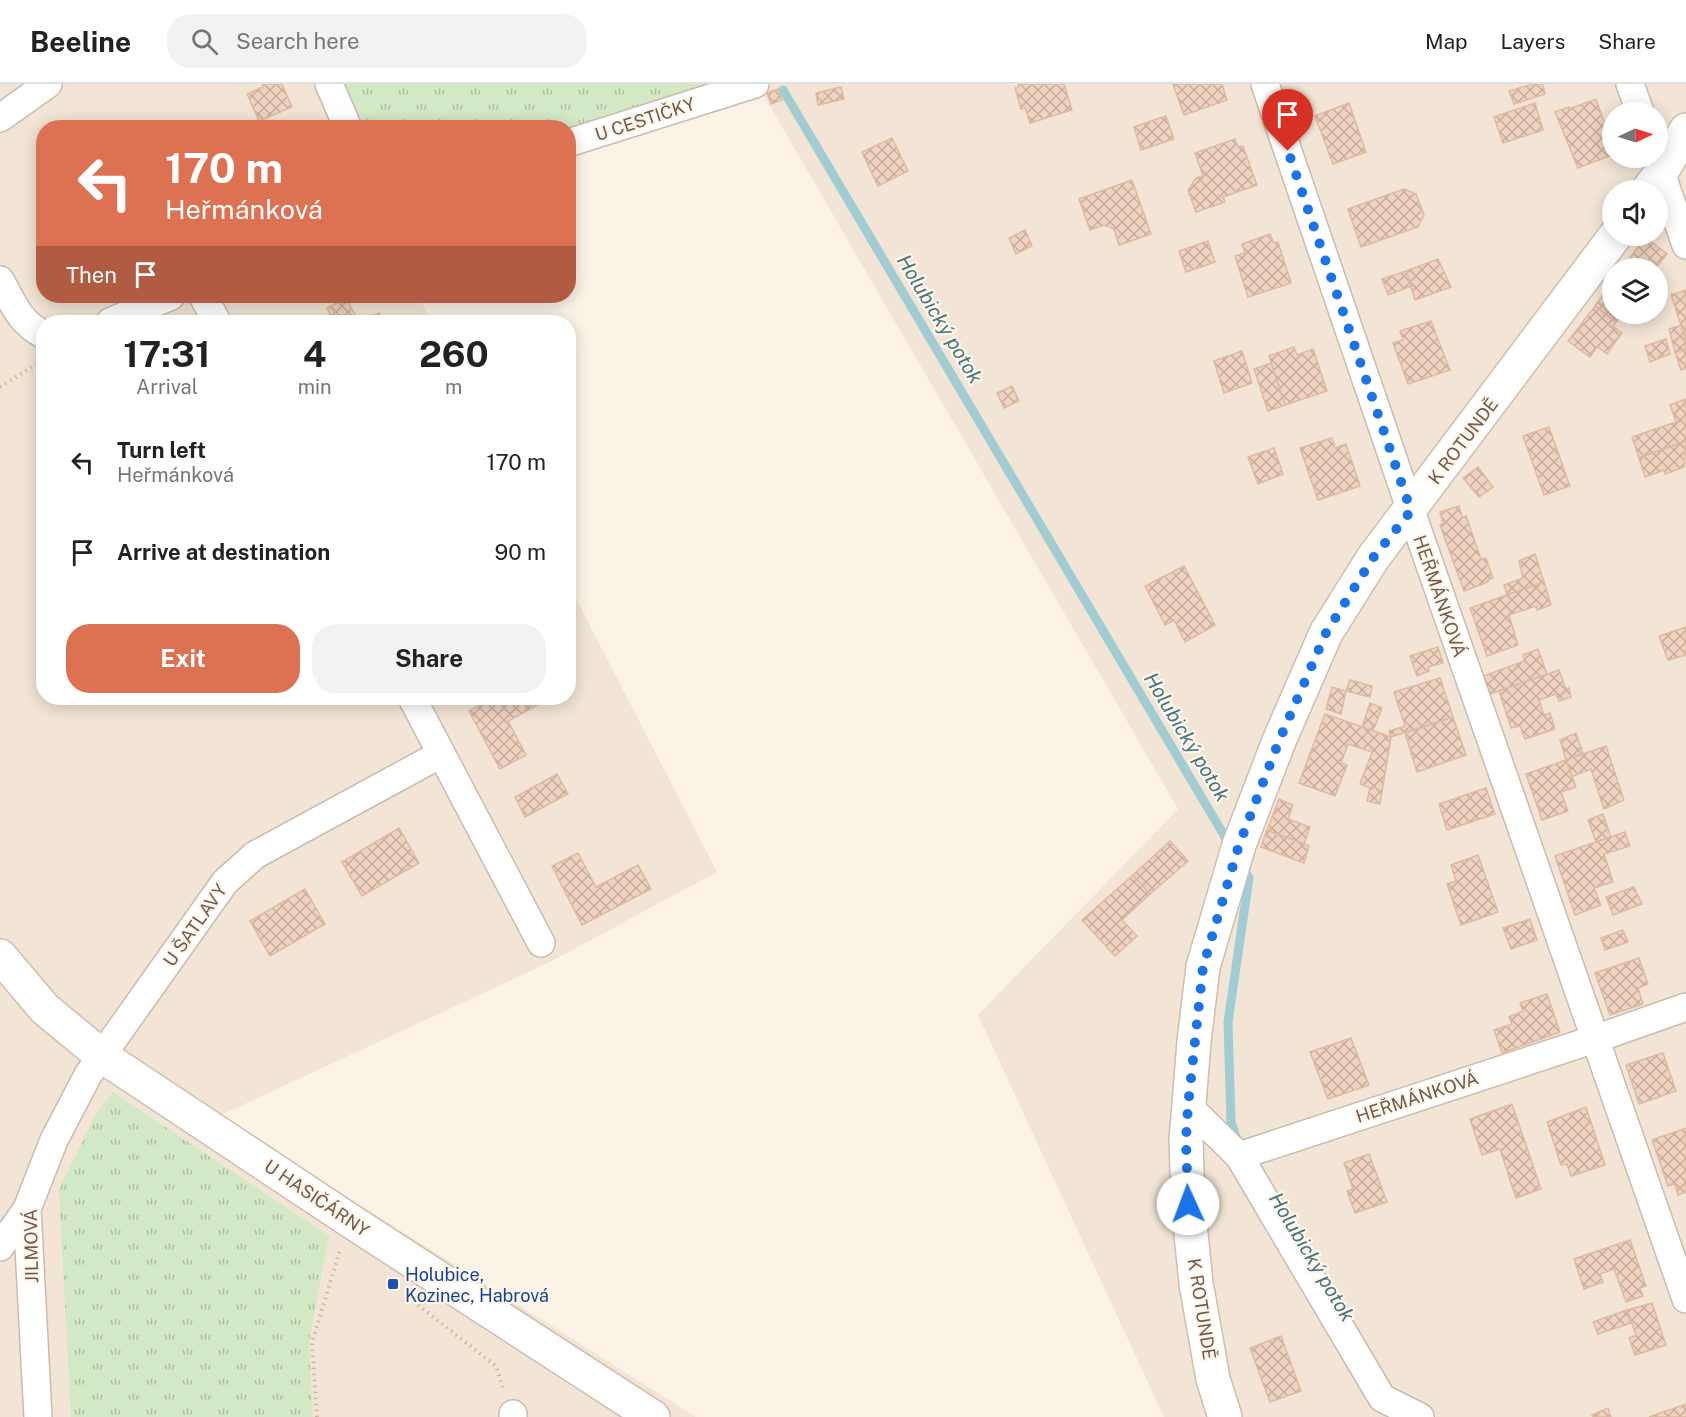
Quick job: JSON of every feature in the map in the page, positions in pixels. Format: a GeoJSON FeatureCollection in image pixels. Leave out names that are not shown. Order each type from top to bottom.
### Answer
{"type":"FeatureCollection","features":[{"type":"Feature","properties":{"kind":"street"},"geometry":{"type":"LineString","coordinates":[[0,118],[48,84]]}},
{"type":"Feature","properties":{"kind":"street"},"geometry":{"type":"LineString","coordinates":[[329,84],[345,120]]}},
{"type":"Feature","properties":{"kind":"street","name":"U CESTIČKY"},"geometry":{"type":"LineString","coordinates":[[576,140],[755,84]]}},
{"type":"Feature","properties":{"kind":"street","name":"HEŘMÁNKOVÁ"},"geometry":{"type":"LineString","coordinates":[[1265,84],[1411,511],[1686,1299]]}},
{"type":"Feature","properties":{"kind":"street"},"geometry":{"type":"LineString","coordinates":[[1630,84],[1636,102]]}},
{"type":"Feature","properties":{"kind":"street"},"geometry":{"type":"LineString","coordinates":[[1686,130],[1655,174],[1686,245]]}},
{"type":"Feature","properties":{"kind":"street","name":"K ROTUNDĚ"},"geometry":{"type":"LineString","coordinates":[[1225,1417],[1213,1379],[1196,1283],[1188,1204],[1186,1140],[1203,967],[1239,845],[1279,741],[1326,633],[1373,558],[1411,511],[1607,246]]}},
{"type":"Feature","properties":{"kind":"street"},"geometry":{"type":"LineString","coordinates":[[0,280],[20,318],[36,331]]}},
{"type":"Feature","properties":{"kind":"street"},"geometry":{"type":"LineString","coordinates":[[126,315],[155,303]]}},
{"type":"Feature","properties":{"kind":"street"},"geometry":{"type":"LineString","coordinates":[[416,705],[541,943]]}},
{"type":"Feature","properties":{"kind":"street","name":"U ŠATLAVY"},"geometry":{"type":"LineString","coordinates":[[102,1056],[225,882],[255,855],[441,754]]}},
{"type":"Feature","properties":{"kind":"street","name":"U HASIČÁRNY"},"geometry":{"type":"LineString","coordinates":[[0,956],[45,1009],[102,1056],[349,1220],[653,1417]]}},
{"type":"Feature","properties":{"kind":"street","name":"HEŘMÁNKOVÁ"},"geometry":{"type":"LineString","coordinates":[[1239,1156],[1686,1007]]}},
{"type":"Feature","properties":{"kind":"street","name":"JILMOVÁ"},"geometry":{"type":"LineString","coordinates":[[38,1417],[27,1209],[54,1140],[88,1075],[102,1056]]}},
{"type":"Feature","properties":{"kind":"street"},"geometry":{"type":"LineString","coordinates":[[1188,1106],[1239,1156],[1382,1398],[1420,1417]]}},
{"type":"Feature","properties":{"kind":"street"},"geometry":{"type":"LineString","coordinates":[[0,1247],[27,1209]]}},
{"type":"Feature","properties":{"kind":"path"},"geometry":{"type":"LineString","coordinates":[[0,387],[36,366]]}},
{"type":"Feature","properties":{"kind":"path"},"geometry":{"type":"LineString","coordinates":[[317,1417],[312,1342],[349,1220]]}},
{"type":"Feature","properties":{"kind":"path"},"geometry":{"type":"LineString","coordinates":[[339,1252],[348,1258]]}},
{"type":"Feature","properties":{"kind":"path"},"geometry":{"type":"LineString","coordinates":[[410,1298],[496,1366],[513,1415]]}},
{"type":"Feature","properties":{"kind":"shaded area"},"geometry":{"type":"Polygon","coordinates":[[[0,84],[342,84],[357,120],[36,120],[36,303],[422,303],[428,315],[36,315],[36,705],[576,705],[576,599],[717,872],[548,963],[219,1116],[696,1417],[0,1417],[0,84]]]}},
{"type":"Feature","properties":{"kind":"shaded area"},"geometry":{"type":"Polygon","coordinates":[[[757,84],[1686,84],[1686,1417],[1164,1417],[978,1015],[1178,809],[757,84]]]}},
{"type":"Feature","properties":{"kind":"green space"},"geometry":{"type":"Polygon","coordinates":[[[342,84],[712,84],[576,130],[576,120],[357,120],[342,84]]]}},
{"type":"Feature","properties":{"kind":"green space"},"geometry":{"type":"Polygon","coordinates":[[[113,1092],[329,1236],[309,1341],[313,1417],[71,1417],[59,1190],[96,1114],[113,1092]]]}},
{"type":"Feature","properties":{"kind":"building"},"geometry":{"type":"Polygon","coordinates":[[[262,84],[282,84],[292,107],[259,120],[247,94],[263,87],[262,84]]]}},
{"type":"Feature","properties":{"kind":"building"},"geometry":{"type":"Polygon","coordinates":[[[1018,84],[1064,84],[1072,110],[1030,123],[1025,108],[1021,109],[1015,88],[1019,87],[1018,84]]]}},
{"type":"Feature","properties":{"kind":"building"},"geometry":{"type":"Polygon","coordinates":[[[1173,84],[1222,84],[1227,100],[1184,115],[1173,84]]]}},
{"type":"Feature","properties":{"kind":"building"},"geometry":{"type":"Polygon","coordinates":[[[1532,84],[1543,84],[1545,94],[1514,104],[1509,91],[1532,84]]]}},
{"type":"Feature","properties":{"kind":"building"},"geometry":{"type":"Polygon","coordinates":[[[841,87],[844,99],[818,105],[816,93],[841,87]]]}},
{"type":"Feature","properties":{"kind":"building"},"geometry":{"type":"Polygon","coordinates":[[[778,89],[782,100],[771,104],[767,93],[778,89]]]}},
{"type":"Feature","properties":{"kind":"building"},"geometry":{"type":"Polygon","coordinates":[[[1596,99],[1602,116],[1602,159],[1578,168],[1555,112],[1569,107],[1569,109],[1596,99]]]}},
{"type":"Feature","properties":{"kind":"building"},"geometry":{"type":"Polygon","coordinates":[[[1349,103],[1366,152],[1333,164],[1315,116],[1349,103]]]}},
{"type":"Feature","properties":{"kind":"building"},"geometry":{"type":"Polygon","coordinates":[[[1535,103],[1543,130],[1503,143],[1494,117],[1535,103]]]}},
{"type":"Feature","properties":{"kind":"building"},"geometry":{"type":"Polygon","coordinates":[[[1166,116],[1174,139],[1141,150],[1134,127],[1166,116]]]}},
{"type":"Feature","properties":{"kind":"building"},"geometry":{"type":"Polygon","coordinates":[[[892,138],[908,171],[878,186],[862,152],[892,138]]]}},
{"type":"Feature","properties":{"kind":"building"},"geometry":{"type":"Polygon","coordinates":[[[1235,139],[1238,147],[1243,146],[1257,185],[1223,197],[1225,202],[1196,212],[1188,190],[1196,178],[1203,176],[1195,153],[1235,139]]]}},
{"type":"Feature","properties":{"kind":"building"},"geometry":{"type":"Polygon","coordinates":[[[1132,180],[1151,234],[1119,245],[1114,229],[1104,225],[1090,230],[1079,199],[1132,180]]]}},
{"type":"Feature","properties":{"kind":"building"},"geometry":{"type":"Polygon","coordinates":[[[1404,189],[1416,194],[1424,215],[1418,227],[1361,247],[1348,209],[1404,189]]]}},
{"type":"Feature","properties":{"kind":"building"},"geometry":{"type":"Polygon","coordinates":[[[1025,230],[1032,246],[1016,254],[1009,238],[1025,230]]]}},
{"type":"Feature","properties":{"kind":"building"},"geometry":{"type":"Polygon","coordinates":[[[1270,234],[1274,243],[1278,242],[1291,283],[1248,297],[1235,256],[1245,253],[1242,244],[1270,234]]]}},
{"type":"Feature","properties":{"kind":"building"},"geometry":{"type":"Polygon","coordinates":[[[1208,241],[1215,262],[1186,272],[1179,251],[1208,241]]]}},
{"type":"Feature","properties":{"kind":"building"},"geometry":{"type":"Polygon","coordinates":[[[1639,246],[1657,246],[1667,254],[1664,258],[1630,258],[1639,246]]]}},
{"type":"Feature","properties":{"kind":"building"},"geometry":{"type":"Polygon","coordinates":[[[1438,259],[1451,287],[1415,300],[1406,271],[1438,259]]]}},
{"type":"Feature","properties":{"kind":"building"},"geometry":{"type":"Polygon","coordinates":[[[1406,271],[1411,286],[1388,295],[1382,279],[1406,271]]]}},
{"type":"Feature","properties":{"kind":"building"},"geometry":{"type":"Polygon","coordinates":[[[1686,290],[1686,340],[1671,295],[1686,290]]]}},
{"type":"Feature","properties":{"kind":"building"},"geometry":{"type":"Polygon","coordinates":[[[1602,296],[1602,311],[1595,306],[1602,296]]]}},
{"type":"Feature","properties":{"kind":"building"},"geometry":{"type":"Polygon","coordinates":[[[336,303],[349,303],[355,315],[330,315],[327,308],[336,303]]]}},
{"type":"Feature","properties":{"kind":"building"},"geometry":{"type":"Polygon","coordinates":[[[1595,306],[1602,311],[1602,324],[1614,324],[1613,326],[1622,333],[1607,354],[1597,347],[1590,357],[1568,341],[1595,306]]]}},
{"type":"Feature","properties":{"kind":"building"},"geometry":{"type":"Polygon","coordinates":[[[1431,321],[1450,370],[1408,384],[1393,343],[1403,340],[1400,331],[1431,321]]]}},
{"type":"Feature","properties":{"kind":"building"},"geometry":{"type":"Polygon","coordinates":[[[1681,325],[1686,340],[1686,349],[1675,352],[1669,329],[1681,325]]]}},
{"type":"Feature","properties":{"kind":"building"},"geometry":{"type":"Polygon","coordinates":[[[1666,339],[1670,354],[1650,362],[1645,346],[1666,339]]]}},
{"type":"Feature","properties":{"kind":"building"},"geometry":{"type":"Polygon","coordinates":[[[1294,347],[1297,355],[1313,349],[1327,391],[1285,405],[1269,356],[1294,347]]]}},
{"type":"Feature","properties":{"kind":"building"},"geometry":{"type":"Polygon","coordinates":[[[1686,349],[1686,368],[1681,370],[1675,352],[1686,349]]]}},
{"type":"Feature","properties":{"kind":"building"},"geometry":{"type":"Polygon","coordinates":[[[1242,351],[1252,383],[1224,393],[1214,361],[1242,351]]]}},
{"type":"Feature","properties":{"kind":"building"},"geometry":{"type":"Polygon","coordinates":[[[1271,363],[1285,405],[1268,411],[1254,369],[1271,363]]]}},
{"type":"Feature","properties":{"kind":"building"},"geometry":{"type":"Polygon","coordinates":[[[1012,386],[1019,401],[1004,408],[997,393],[1012,386]]]}},
{"type":"Feature","properties":{"kind":"building"},"geometry":{"type":"Polygon","coordinates":[[[1686,399],[1686,441],[1639,458],[1632,437],[1676,422],[1670,405],[1686,399]]]}},
{"type":"Feature","properties":{"kind":"building"},"geometry":{"type":"Polygon","coordinates":[[[1549,427],[1570,486],[1544,495],[1523,436],[1549,427]]]}},
{"type":"Feature","properties":{"kind":"building"},"geometry":{"type":"Polygon","coordinates":[[[1332,438],[1335,448],[1346,444],[1360,486],[1318,500],[1300,448],[1332,438]]]}},
{"type":"Feature","properties":{"kind":"building"},"geometry":{"type":"Polygon","coordinates":[[[1686,441],[1684,467],[1665,474],[1664,470],[1645,477],[1639,458],[1686,441]]]}},
{"type":"Feature","properties":{"kind":"building"},"geometry":{"type":"Polygon","coordinates":[[[1274,448],[1283,474],[1258,484],[1248,457],[1274,448]]]}},
{"type":"Feature","properties":{"kind":"building"},"geometry":{"type":"Polygon","coordinates":[[[1478,467],[1493,487],[1479,497],[1463,478],[1478,467]]]}},
{"type":"Feature","properties":{"kind":"building"},"geometry":{"type":"Polygon","coordinates":[[[1459,506],[1462,517],[1466,516],[1481,559],[1486,558],[1493,578],[1464,591],[1440,525],[1443,523],[1440,512],[1459,506]]]}},
{"type":"Feature","properties":{"kind":"building"},"geometry":{"type":"Polygon","coordinates":[[[1535,554],[1544,582],[1507,595],[1504,585],[1523,578],[1519,561],[1535,554]]]}},
{"type":"Feature","properties":{"kind":"building"},"geometry":{"type":"Polygon","coordinates":[[[1184,566],[1215,625],[1185,642],[1174,620],[1165,625],[1145,586],[1184,566]]]}},
{"type":"Feature","properties":{"kind":"building"},"geometry":{"type":"Polygon","coordinates":[[[1544,582],[1551,605],[1537,610],[1536,606],[1509,615],[1518,645],[1487,656],[1470,608],[1544,582]]]}},
{"type":"Feature","properties":{"kind":"building"},"geometry":{"type":"Polygon","coordinates":[[[1686,627],[1686,655],[1668,660],[1659,636],[1686,627]]]}},
{"type":"Feature","properties":{"kind":"building"},"geometry":{"type":"Polygon","coordinates":[[[1438,647],[1443,663],[1428,667],[1429,671],[1417,676],[1410,656],[1438,647]]]}},
{"type":"Feature","properties":{"kind":"building"},"geometry":{"type":"Polygon","coordinates":[[[1538,649],[1547,674],[1490,694],[1484,676],[1524,661],[1523,655],[1538,649]]]}},
{"type":"Feature","properties":{"kind":"building"},"geometry":{"type":"Polygon","coordinates":[[[1559,670],[1566,689],[1569,688],[1571,697],[1559,701],[1556,694],[1539,700],[1544,715],[1550,713],[1555,729],[1525,739],[1520,726],[1511,728],[1499,691],[1559,670]]]}},
{"type":"Feature","properties":{"kind":"building"},"geometry":{"type":"Polygon","coordinates":[[[1440,678],[1453,717],[1391,737],[1389,731],[1405,726],[1394,692],[1440,678]]]}},
{"type":"Feature","properties":{"kind":"building"},"geometry":{"type":"Polygon","coordinates":[[[1350,680],[1372,686],[1370,697],[1346,691],[1350,680]]]}},
{"type":"Feature","properties":{"kind":"building"},"geometry":{"type":"Polygon","coordinates":[[[1332,687],[1346,691],[1341,714],[1326,709],[1332,687]]]}},
{"type":"Feature","properties":{"kind":"building"},"geometry":{"type":"Polygon","coordinates":[[[1370,703],[1382,708],[1373,731],[1362,727],[1370,703]]]}},
{"type":"Feature","properties":{"kind":"building"},"geometry":{"type":"Polygon","coordinates":[[[481,705],[537,705],[508,721],[526,755],[500,769],[469,711],[481,705]]]}},
{"type":"Feature","properties":{"kind":"building"},"geometry":{"type":"Polygon","coordinates":[[[1325,714],[1391,737],[1380,804],[1367,801],[1370,788],[1360,784],[1372,752],[1348,744],[1341,763],[1347,765],[1335,796],[1299,783],[1325,714]]]}},
{"type":"Feature","properties":{"kind":"building"},"geometry":{"type":"Polygon","coordinates":[[[1453,717],[1466,755],[1417,772],[1405,733],[1453,717]]]}},
{"type":"Feature","properties":{"kind":"building"},"geometry":{"type":"Polygon","coordinates":[[[1576,733],[1583,753],[1566,760],[1560,740],[1576,733]]]}},
{"type":"Feature","properties":{"kind":"building"},"geometry":{"type":"Polygon","coordinates":[[[1606,746],[1624,800],[1604,809],[1591,769],[1571,777],[1566,760],[1606,746]]]}},
{"type":"Feature","properties":{"kind":"building"},"geometry":{"type":"Polygon","coordinates":[[[1566,760],[1576,787],[1561,792],[1568,811],[1542,820],[1526,774],[1566,760]]]}},
{"type":"Feature","properties":{"kind":"building"},"geometry":{"type":"Polygon","coordinates":[[[557,774],[568,794],[525,817],[515,797],[557,774]]]}},
{"type":"Feature","properties":{"kind":"building"},"geometry":{"type":"Polygon","coordinates":[[[1486,788],[1495,814],[1447,830],[1439,804],[1486,788]]]}},
{"type":"Feature","properties":{"kind":"building"},"geometry":{"type":"Polygon","coordinates":[[[1279,799],[1293,805],[1288,819],[1310,827],[1304,844],[1267,830],[1279,799]]]}},
{"type":"Feature","properties":{"kind":"building"},"geometry":{"type":"Polygon","coordinates":[[[1603,814],[1611,837],[1596,842],[1588,820],[1603,814]]]}},
{"type":"Feature","properties":{"kind":"building"},"geometry":{"type":"Polygon","coordinates":[[[399,828],[419,863],[362,896],[342,862],[399,828]]]}},
{"type":"Feature","properties":{"kind":"building"},"geometry":{"type":"Polygon","coordinates":[[[1267,830],[1309,846],[1304,863],[1261,847],[1267,830]]]}},
{"type":"Feature","properties":{"kind":"building"},"geometry":{"type":"Polygon","coordinates":[[[1625,832],[1630,846],[1604,854],[1613,882],[1594,888],[1601,905],[1575,915],[1555,856],[1625,832]]]}},
{"type":"Feature","properties":{"kind":"building"},"geometry":{"type":"Polygon","coordinates":[[[1170,841],[1188,861],[1150,894],[1133,875],[1170,841]]]}},
{"type":"Feature","properties":{"kind":"building"},"geometry":{"type":"Polygon","coordinates":[[[578,853],[596,887],[638,865],[651,889],[582,925],[552,866],[578,853]]]}},
{"type":"Feature","properties":{"kind":"building"},"geometry":{"type":"Polygon","coordinates":[[[1478,855],[1498,912],[1461,925],[1447,884],[1456,881],[1451,865],[1478,855]]]}},
{"type":"Feature","properties":{"kind":"building"},"geometry":{"type":"Polygon","coordinates":[[[1133,875],[1150,894],[1122,920],[1137,936],[1115,956],[1082,920],[1133,875]]]}},
{"type":"Feature","properties":{"kind":"building"},"geometry":{"type":"Polygon","coordinates":[[[1634,887],[1642,904],[1613,915],[1606,897],[1634,887]]]}},
{"type":"Feature","properties":{"kind":"building"},"geometry":{"type":"Polygon","coordinates":[[[305,889],[325,924],[270,956],[250,921],[305,889]]]}},
{"type":"Feature","properties":{"kind":"building"},"geometry":{"type":"Polygon","coordinates":[[[1530,919],[1537,940],[1511,949],[1503,928],[1530,919]]]}},
{"type":"Feature","properties":{"kind":"building"},"geometry":{"type":"Polygon","coordinates":[[[1623,930],[1628,942],[1605,950],[1601,938],[1623,930]]]}},
{"type":"Feature","properties":{"kind":"building"},"geometry":{"type":"Polygon","coordinates":[[[1639,958],[1648,984],[1638,988],[1643,1004],[1610,1015],[1595,973],[1639,958]]]}},
{"type":"Feature","properties":{"kind":"building"},"geometry":{"type":"Polygon","coordinates":[[[1547,994],[1560,1032],[1502,1053],[1494,1030],[1512,1024],[1509,1017],[1523,1011],[1520,1003],[1547,994]]]}},
{"type":"Feature","properties":{"kind":"building"},"geometry":{"type":"Polygon","coordinates":[[[1351,1038],[1369,1085],[1328,1099],[1310,1052],[1351,1038]]]}},
{"type":"Feature","properties":{"kind":"building"},"geometry":{"type":"Polygon","coordinates":[[[1663,1053],[1676,1091],[1639,1104],[1626,1065],[1663,1053]]]}},
{"type":"Feature","properties":{"kind":"building"},"geometry":{"type":"Polygon","coordinates":[[[1512,1104],[1541,1189],[1516,1198],[1500,1149],[1482,1155],[1470,1119],[1512,1104]]]}},
{"type":"Feature","properties":{"kind":"building"},"geometry":{"type":"Polygon","coordinates":[[[1586,1107],[1605,1165],[1571,1176],[1567,1164],[1561,1165],[1547,1122],[1586,1107]]]}},
{"type":"Feature","properties":{"kind":"building"},"geometry":{"type":"Polygon","coordinates":[[[1686,1128],[1686,1192],[1678,1195],[1675,1184],[1668,1186],[1652,1140],[1686,1128]]]}},
{"type":"Feature","properties":{"kind":"building"},"geometry":{"type":"Polygon","coordinates":[[[1369,1154],[1387,1202],[1355,1213],[1347,1191],[1353,1189],[1344,1163],[1369,1154]]]}},
{"type":"Feature","properties":{"kind":"building"},"geometry":{"type":"Polygon","coordinates":[[[1630,1240],[1646,1286],[1640,1288],[1643,1296],[1626,1302],[1614,1269],[1600,1274],[1603,1282],[1584,1289],[1574,1259],[1630,1240]]]}},
{"type":"Feature","properties":{"kind":"building"},"geometry":{"type":"Polygon","coordinates":[[[1652,1303],[1666,1345],[1635,1355],[1629,1338],[1636,1335],[1627,1310],[1652,1303]]]}},
{"type":"Feature","properties":{"kind":"building"},"geometry":{"type":"Polygon","coordinates":[[[1627,1310],[1631,1323],[1598,1334],[1593,1322],[1627,1310]]]}},
{"type":"Feature","properties":{"kind":"building"},"geometry":{"type":"Polygon","coordinates":[[[1281,1336],[1301,1391],[1270,1402],[1250,1348],[1281,1336]]]}},
{"type":"Feature","properties":{"kind":"building"},"geometry":{"type":"Polygon","coordinates":[[[1686,1404],[1686,1417],[1649,1417],[1686,1404]]]}},
{"type":"Feature","properties":{"kind":"building"},"geometry":{"type":"Polygon","coordinates":[[[1608,1408],[1611,1417],[1593,1417],[1592,1415],[1608,1408]]]}},
{"type":"Feature","properties":{"kind":"waterway","name":"Holubický potok"},"geometry":{"type":"LineString","coordinates":[[783,90],[1231,847]]}},
{"type":"Feature","properties":{"kind":"waterway","name":"Holubický potok"},"geometry":{"type":"LineString","coordinates":[[1238,1143],[1231,1122],[1228,1022],[1249,878],[1241,864]]}},
{"type":"Feature","properties":{"kind":"place","name":"Holubice, Kozinec, Habrová"},"geometry":{"type":"Point","coordinates":[393,1284]}},
{"type":"Feature","properties":{"kind":"route"},"geometry":{"type":"LineString","coordinates":[[1188,1204],[1186,1140],[1188,1106],[1203,967],[1239,845],[1279,741],[1326,633],[1373,558],[1411,511],[1288,151]]}}]}
